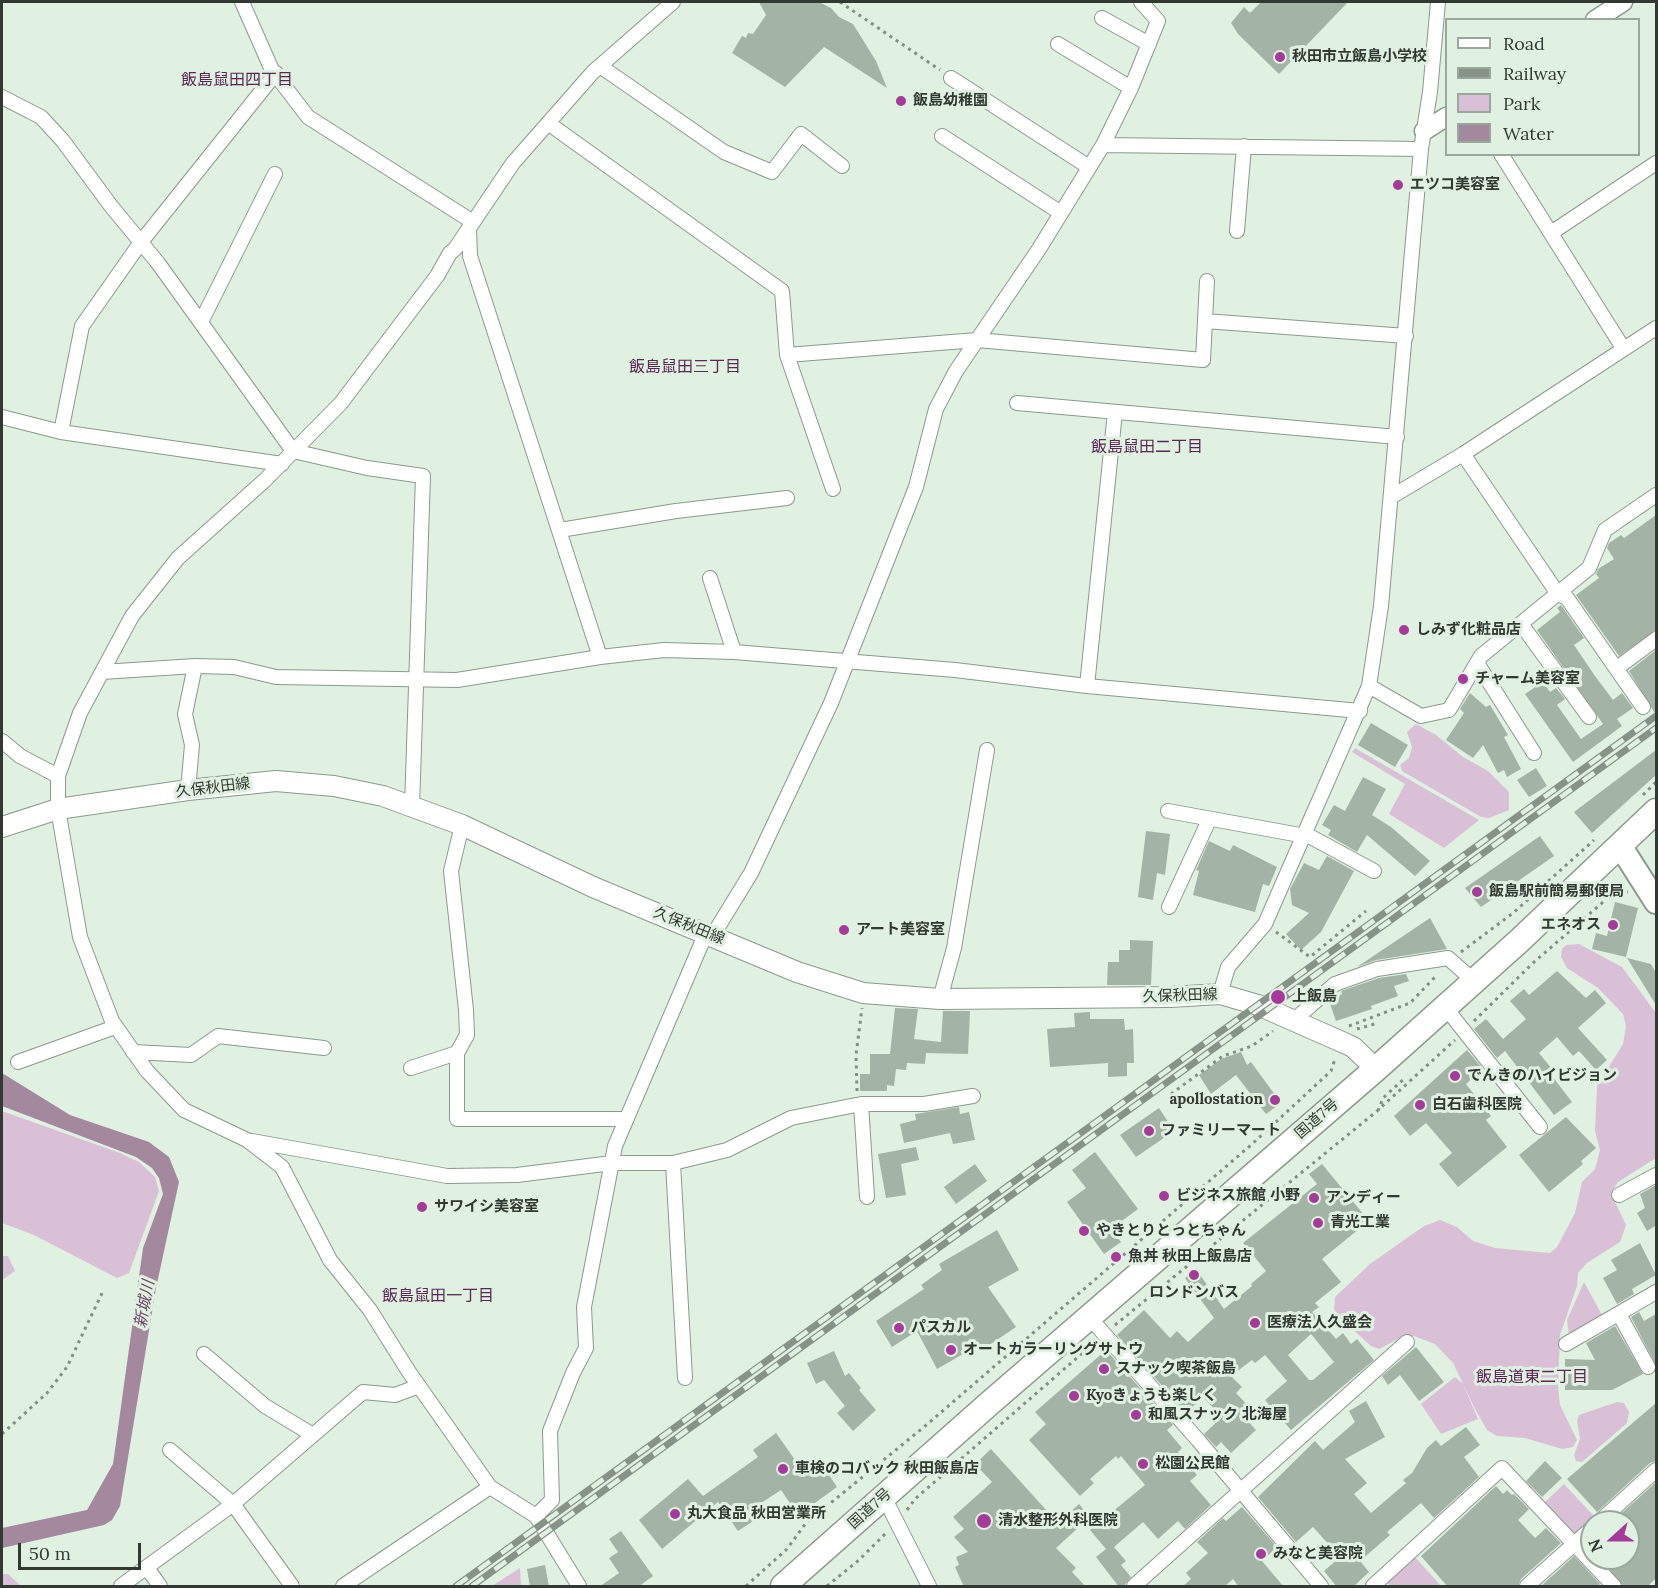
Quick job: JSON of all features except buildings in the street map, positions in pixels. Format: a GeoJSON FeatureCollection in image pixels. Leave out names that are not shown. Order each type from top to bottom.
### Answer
{"type":"FeatureCollection","features":[{"type":"Feature","properties":{"kind":"highway","name":"国道7号"},"geometry":{"type":"LineString","coordinates":[[783,1587],[884,1497],[1096,1327],[1474,981],[1646,806]]}},
{"type":"Feature","properties":{"kind":"main road","name":"久保秋田線"},"geometry":{"type":"LineString","coordinates":[[2,827],[58,809],[188,790],[276,781],[334,786],[383,796],[462,825],[593,887],[797,972],[864,993],[940,999],[1220,994],[1258,1005],[1291,1020],[1346,1037],[1376,1069]]}},
{"type":"Feature","properties":{"kind":"main road"},"geometry":{"type":"LineString","coordinates":[[1611,840],[1646,898]]}},
{"type":"Feature","properties":{"kind":"street"},"geometry":{"type":"LineString","coordinates":[[242,2],[276,73],[308,117],[471,226]]}},
{"type":"Feature","properties":{"kind":"street"},"geometry":{"type":"LineString","coordinates":[[579,1587],[536,1516],[490,1487],[419,1386],[370,1310],[330,1260],[282,1167],[247,1140],[184,1110],[147,1071],[115,1027],[80,937],[58,809],[58,776],[80,713],[132,616],[178,558],[282,464],[341,403],[406,319],[513,163],[600,66],[673,2]]}},
{"type":"Feature","properties":{"kind":"street"},"geometry":{"type":"LineString","coordinates":[[536,1516],[552,1500],[550,1431],[573,1373],[586,1348],[584,1307],[615,1146],[625,1119],[710,934],[751,873],[849,660],[916,488],[936,409],[956,371],[1061,213],[1103,144],[1131,88],[1158,21],[1141,2]]}},
{"type":"Feature","properties":{"kind":"street"},"geometry":{"type":"LineString","coordinates":[[1220,994],[1228,967],[1265,924],[1301,836],[1360,711],[1369,686],[1376,649],[1438,2]]}},
{"type":"Feature","properties":{"kind":"street"},"geometry":{"type":"LineString","coordinates":[[1598,18],[1623,2]]}},
{"type":"Feature","properties":{"kind":"street"},"geometry":{"type":"LineString","coordinates":[[1102,18],[1149,44]]}},
{"type":"Feature","properties":{"kind":"street"},"geometry":{"type":"LineString","coordinates":[[1058,44],[1131,88]]}},
{"type":"Feature","properties":{"kind":"street"},"geometry":{"type":"LineString","coordinates":[[600,66],[724,152],[772,172],[801,134],[842,166]]}},
{"type":"Feature","properties":{"kind":"street"},"geometry":{"type":"LineString","coordinates":[[61,432],[82,326],[141,242],[276,73]]}},
{"type":"Feature","properties":{"kind":"street"},"geometry":{"type":"LineString","coordinates":[[951,78],[1089,167]]}},
{"type":"Feature","properties":{"kind":"street"},"geometry":{"type":"LineString","coordinates":[[2,97],[42,117],[63,141],[201,322],[293,451],[367,468],[423,476],[412,807]]}},
{"type":"Feature","properties":{"kind":"street"},"geometry":{"type":"LineString","coordinates":[[1103,144],[1244,146],[1423,140],[1445,118]]}},
{"type":"Feature","properties":{"kind":"street"},"geometry":{"type":"LineString","coordinates":[[548,123],[782,291],[787,355],[833,489]]}},
{"type":"Feature","properties":{"kind":"street"},"geometry":{"type":"LineString","coordinates":[[942,136],[1061,213]]}},
{"type":"Feature","properties":{"kind":"street"},"geometry":{"type":"LineString","coordinates":[[1237,231],[1244,146]]}},
{"type":"Feature","properties":{"kind":"street"},"geometry":{"type":"LineString","coordinates":[[1502,156],[1623,348]]}},
{"type":"Feature","properties":{"kind":"street"},"geometry":{"type":"LineString","coordinates":[[1551,233],[1656,163]]}},
{"type":"Feature","properties":{"kind":"street"},"geometry":{"type":"LineString","coordinates":[[201,322],[275,174]]}},
{"type":"Feature","properties":{"kind":"street"},"geometry":{"type":"LineString","coordinates":[[471,226],[470,256],[600,657]]}},
{"type":"Feature","properties":{"kind":"street"},"geometry":{"type":"LineString","coordinates":[[787,355],[977,340],[1203,360],[1207,281]]}},
{"type":"Feature","properties":{"kind":"street"},"geometry":{"type":"LineString","coordinates":[[1205,321],[1406,336]]}},
{"type":"Feature","properties":{"kind":"street"},"geometry":{"type":"LineString","coordinates":[[1391,497],[1656,328]]}},
{"type":"Feature","properties":{"kind":"street"},"geometry":{"type":"LineString","coordinates":[[1017,403],[1397,436]]}},
{"type":"Feature","properties":{"kind":"street"},"geometry":{"type":"LineString","coordinates":[[1088,686],[1115,412]]}},
{"type":"Feature","properties":{"kind":"street"},"geometry":{"type":"LineString","coordinates":[[2,417],[61,432],[282,464]]}},
{"type":"Feature","properties":{"kind":"street"},"geometry":{"type":"LineString","coordinates":[[1463,453],[1558,594],[1567,598],[1643,707]]}},
{"type":"Feature","properties":{"kind":"street"},"geometry":{"type":"LineString","coordinates":[[1369,686],[1420,716],[1449,710],[1481,656],[1589,568],[1605,530],[1656,495]]}},
{"type":"Feature","properties":{"kind":"street"},"geometry":{"type":"LineString","coordinates":[[560,530],[676,511],[787,498]]}},
{"type":"Feature","properties":{"kind":"street"},"geometry":{"type":"LineString","coordinates":[[710,578],[734,652]]}},
{"type":"Feature","properties":{"kind":"street"},"geometry":{"type":"LineString","coordinates":[[1521,624],[1589,717]]}},
{"type":"Feature","properties":{"kind":"street"},"geometry":{"type":"LineString","coordinates":[[1617,668],[1656,639]]}},
{"type":"Feature","properties":{"kind":"street"},"geometry":{"type":"LineString","coordinates":[[102,672],[195,666],[234,667],[276,677],[457,680],[600,657],[664,650],[734,652],[849,660],[1088,686],[1360,711]]}},
{"type":"Feature","properties":{"kind":"street"},"geometry":{"type":"LineString","coordinates":[[1477,663],[1534,753]]}},
{"type":"Feature","properties":{"kind":"street"},"geometry":{"type":"LineString","coordinates":[[188,790],[192,745],[184,714],[195,666]]}},
{"type":"Feature","properties":{"kind":"street"},"geometry":{"type":"LineString","coordinates":[[2,741],[20,756],[58,776]]}},
{"type":"Feature","properties":{"kind":"street"},"geometry":{"type":"LineString","coordinates":[[940,999],[954,948],[987,750]]}},
{"type":"Feature","properties":{"kind":"street"},"geometry":{"type":"LineString","coordinates":[[1168,811],[1311,837],[1374,871]]}},
{"type":"Feature","properties":{"kind":"street"},"geometry":{"type":"LineString","coordinates":[[1169,907],[1209,820]]}},
{"type":"Feature","properties":{"kind":"street"},"geometry":{"type":"LineString","coordinates":[[462,825],[452,871],[467,1035],[457,1053],[457,1119],[625,1119]]}},
{"type":"Feature","properties":{"kind":"street"},"geometry":{"type":"LineString","coordinates":[[1291,1020],[1335,984],[1377,969],[1436,959],[1451,960],[1474,981]]}},
{"type":"Feature","properties":{"kind":"street"},"geometry":{"type":"LineString","coordinates":[[1445,1007],[1540,1127]]}},
{"type":"Feature","properties":{"kind":"street"},"geometry":{"type":"LineString","coordinates":[[18,1062],[115,1027]]}},
{"type":"Feature","properties":{"kind":"street"},"geometry":{"type":"LineString","coordinates":[[133,1052],[191,1055],[218,1036],[324,1048]]}},
{"type":"Feature","properties":{"kind":"street"},"geometry":{"type":"LineString","coordinates":[[411,1068],[457,1053]]}},
{"type":"Feature","properties":{"kind":"street"},"geometry":{"type":"LineString","coordinates":[[247,1140],[342,1159],[447,1176],[517,1175],[612,1163],[673,1163],[727,1150],[791,1118],[861,1104],[924,1104],[973,1096]]}},
{"type":"Feature","properties":{"kind":"street"},"geometry":{"type":"LineString","coordinates":[[861,1104],[867,1197]]}},
{"type":"Feature","properties":{"kind":"street"},"geometry":{"type":"LineString","coordinates":[[673,1163],[686,1378]]}},
{"type":"Feature","properties":{"kind":"street"},"geometry":{"type":"LineString","coordinates":[[1619,1195],[1656,1175]]}},
{"type":"Feature","properties":{"kind":"street"},"geometry":{"type":"LineString","coordinates":[[1566,1344],[1656,1292]]}},
{"type":"Feature","properties":{"kind":"street"},"geometry":{"type":"LineString","coordinates":[[1619,1314],[1648,1367]]}},
{"type":"Feature","properties":{"kind":"street"},"geometry":{"type":"LineString","coordinates":[[1096,1327],[1198,1440],[1239,1492],[1321,1587]]}},
{"type":"Feature","properties":{"kind":"street"},"geometry":{"type":"LineString","coordinates":[[1134,1587],[1407,1342]]}},
{"type":"Feature","properties":{"kind":"street"},"geometry":{"type":"LineString","coordinates":[[204,1354],[265,1406],[313,1435]]}},
{"type":"Feature","properties":{"kind":"street"},"geometry":{"type":"LineString","coordinates":[[121,1587],[233,1504],[363,1392],[395,1395],[419,1386]]}},
{"type":"Feature","properties":{"kind":"street"},"geometry":{"type":"LineString","coordinates":[[170,1450],[233,1504],[292,1587]]}},
{"type":"Feature","properties":{"kind":"street"},"geometry":{"type":"LineString","coordinates":[[1373,1587],[1502,1468],[1614,1587]]}},
{"type":"Feature","properties":{"kind":"street"},"geometry":{"type":"LineString","coordinates":[[1612,1510],[1656,1470]]}},
{"type":"Feature","properties":{"kind":"street"},"geometry":{"type":"LineString","coordinates":[[343,1587],[490,1487]]}},
{"type":"Feature","properties":{"kind":"street"},"geometry":{"type":"LineString","coordinates":[[884,1497],[929,1587]]}},
{"type":"Feature","properties":{"kind":"street"},"geometry":{"type":"LineString","coordinates":[[1527,1587],[1580,1539]]}},
{"type":"Feature","properties":{"kind":"street"},"geometry":{"type":"LineString","coordinates":[[147,1568],[160,1587]]}},
{"type":"Feature","properties":{"kind":"path"},"geometry":{"type":"LineString","coordinates":[[840,2],[951,78]]}},
{"type":"Feature","properties":{"kind":"path"},"geometry":{"type":"LineString","coordinates":[[1646,806],[1656,782]]}},
{"type":"Feature","properties":{"kind":"path"},"geometry":{"type":"LineString","coordinates":[[746,1587],[787,1549],[806,1523],[932,1419],[1259,1138],[1331,1071],[1346,1037],[1347,1027],[1410,1003],[1451,960],[1611,840]]}},
{"type":"Feature","properties":{"kind":"path"},"geometry":{"type":"LineString","coordinates":[[827,1587],[860,1560],[897,1522],[915,1499],[1096,1327],[1377,1112],[1409,1084],[1533,963],[1610,896],[1626,891],[1646,898]]}},
{"type":"Feature","properties":{"kind":"path"},"geometry":{"type":"LineString","coordinates":[[1265,924],[1310,957],[1366,911]]}},
{"type":"Feature","properties":{"kind":"path"},"geometry":{"type":"LineString","coordinates":[[861,1104],[857,1098],[856,1055],[864,993]]}},
{"type":"Feature","properties":{"kind":"path"},"geometry":{"type":"LineString","coordinates":[[1171,1094],[1223,1056],[1252,1046],[1291,1020]]}},
{"type":"Feature","properties":{"kind":"path"},"geometry":{"type":"LineString","coordinates":[[1346,1037],[1378,1023]]}},
{"type":"Feature","properties":{"kind":"path"},"geometry":{"type":"LineString","coordinates":[[1377,1112],[1383,1098],[1405,1078]]}},
{"type":"Feature","properties":{"kind":"path"},"geometry":{"type":"LineString","coordinates":[[2,1434],[46,1393],[67,1367],[103,1291]]}},
{"type":"Feature","properties":{"kind":"green space"},"geometry":{"type":"Polygon","coordinates":[[[1416,724],[1436,735],[1463,757],[1488,771],[1509,792],[1509,810],[1489,818],[1481,817],[1402,771],[1400,765],[1409,758],[1412,747],[1407,732],[1416,724]]]}},
{"type":"Feature","properties":{"kind":"green space"},"geometry":{"type":"Polygon","coordinates":[[[1355,748],[1479,820],[1444,848],[1389,814],[1405,784],[1352,752],[1355,748]]]}},
{"type":"Feature","properties":{"kind":"green space"},"geometry":{"type":"Polygon","coordinates":[[[1579,944],[1622,967],[1656,1013],[1656,1158],[1618,1182],[1611,1193],[1626,1225],[1620,1242],[1587,1263],[1578,1273],[1577,1286],[1560,1335],[1558,1386],[1560,1405],[1577,1440],[1573,1447],[1562,1449],[1525,1438],[1497,1436],[1487,1430],[1453,1363],[1435,1344],[1414,1336],[1404,1336],[1379,1349],[1371,1346],[1338,1316],[1334,1309],[1335,1297],[1370,1264],[1424,1226],[1440,1220],[1457,1227],[1473,1241],[1495,1248],[1550,1253],[1557,1247],[1575,1213],[1582,1182],[1595,1169],[1600,1150],[1595,1131],[1597,1086],[1623,1044],[1626,1026],[1623,1014],[1598,988],[1567,968],[1561,957],[1562,949],[1566,945],[1579,944]]]}},
{"type":"Feature","properties":{"kind":"green space"},"geometry":{"type":"Polygon","coordinates":[[[2,1111],[120,1153],[139,1162],[155,1177],[159,1191],[129,1273],[117,1278],[34,1235],[2,1223],[2,1111]]]}},
{"type":"Feature","properties":{"kind":"green space"},"geometry":{"type":"Polygon","coordinates":[[[2,1256],[8,1256],[15,1271],[2,1280],[2,1256]]]}},
{"type":"Feature","properties":{"kind":"green space"},"geometry":{"type":"Polygon","coordinates":[[[1584,1282],[1602,1315],[1569,1335],[1567,1320],[1584,1282]]]}},
{"type":"Feature","properties":{"kind":"green space"},"geometry":{"type":"Polygon","coordinates":[[[1455,1377],[1463,1384],[1478,1419],[1441,1434],[1421,1404],[1455,1377]]]}},
{"type":"Feature","properties":{"kind":"green space"},"geometry":{"type":"Polygon","coordinates":[[[1617,1402],[1624,1403],[1629,1412],[1627,1423],[1582,1462],[1576,1461],[1574,1455],[1580,1439],[1577,1421],[1579,1415],[1617,1402]]]}},
{"type":"Feature","properties":{"kind":"green space"},"geometry":{"type":"Polygon","coordinates":[[[1564,1484],[1588,1510],[1580,1510],[1580,1529],[1575,1534],[1545,1502],[1564,1484]]]}},
{"type":"Feature","properties":{"kind":"green space"},"geometry":{"type":"Polygon","coordinates":[[[1415,1557],[1441,1586],[1391,1586],[1387,1582],[1415,1557]]]}},
{"type":"Feature","properties":{"kind":"green space"},"geometry":{"type":"Polygon","coordinates":[[[520,1568],[521,1586],[492,1586],[520,1568]]]}},
{"type":"Feature","properties":{"kind":"green space"},"geometry":{"type":"Polygon","coordinates":[[[2,1574],[8,1574],[21,1586],[2,1586],[2,1574]]]}},
{"type":"Feature","properties":{"kind":"water","name":"新城川"},"geometry":{"type":"Polygon","coordinates":[[[2,1073],[70,1115],[149,1142],[169,1157],[179,1182],[156,1288],[120,1506],[112,1520],[104,1525],[2,1548],[2,1528],[87,1510],[113,1464],[143,1248],[163,1194],[159,1178],[152,1168],[136,1157],[2,1106],[2,1073]]]}},
{"type":"Feature","properties":{"kind":"railway"},"geometry":{"type":"LineString","coordinates":[[456,1586],[1656,716]]}},
{"type":"Feature","properties":{"kind":"railway"},"geometry":{"type":"LineString","coordinates":[[472,1586],[1656,728]]}},
{"type":"Feature","properties":{"kind":"place","name":"秋田市立飯島小学校"},"geometry":{"type":"Point","coordinates":[1280,57]}},
{"type":"Feature","properties":{"kind":"place","name":"飯島幼稚園"},"geometry":{"type":"Point","coordinates":[901,101]}},
{"type":"Feature","properties":{"kind":"place","name":"エツコ美容室"},"geometry":{"type":"Point","coordinates":[1398,185]}},
{"type":"Feature","properties":{"kind":"place","name":"しみず化粧品店"},"geometry":{"type":"Point","coordinates":[1404,630]}},
{"type":"Feature","properties":{"kind":"place","name":"チャーム美容室"},"geometry":{"type":"Point","coordinates":[1463,679]}},
{"type":"Feature","properties":{"kind":"place","name":"飯島駅前簡易郵便局"},"geometry":{"type":"Point","coordinates":[1477,892]}},
{"type":"Feature","properties":{"kind":"place","name":"エネオス"},"geometry":{"type":"Point","coordinates":[1613,925]}},
{"type":"Feature","properties":{"kind":"place","name":"アート美容室"},"geometry":{"type":"Point","coordinates":[844,930]}},
{"type":"Feature","properties":{"kind":"place","name":"上飯島"},"geometry":{"type":"Point","coordinates":[1278,997]}},
{"type":"Feature","properties":{"kind":"place","name":"でんきのハイビジョン"},"geometry":{"type":"Point","coordinates":[1455,1076]}},
{"type":"Feature","properties":{"kind":"place","name":"apollostation"},"geometry":{"type":"Point","coordinates":[1275,1100]}},
{"type":"Feature","properties":{"kind":"place","name":"白石歯科医院"},"geometry":{"type":"Point","coordinates":[1420,1105]}},
{"type":"Feature","properties":{"kind":"place","name":"ファミリーマート"},"geometry":{"type":"Point","coordinates":[1149,1131]}},
{"type":"Feature","properties":{"kind":"place","name":"ビジネス旅館 小野"},"geometry":{"type":"Point","coordinates":[1164,1196]}},
{"type":"Feature","properties":{"kind":"place","name":"アンディー"},"geometry":{"type":"Point","coordinates":[1314,1198]}},
{"type":"Feature","properties":{"kind":"place","name":"サワイシ美容室"},"geometry":{"type":"Point","coordinates":[422,1207]}},
{"type":"Feature","properties":{"kind":"place","name":"青光工業"},"geometry":{"type":"Point","coordinates":[1318,1223]}},
{"type":"Feature","properties":{"kind":"place","name":"やきとりとっとちゃん"},"geometry":{"type":"Point","coordinates":[1084,1231]}},
{"type":"Feature","properties":{"kind":"place","name":"魚丼 秋田上飯島店"},"geometry":{"type":"Point","coordinates":[1116,1257]}},
{"type":"Feature","properties":{"kind":"place","name":"ロンドンバス"},"geometry":{"type":"Point","coordinates":[1194,1275]}},
{"type":"Feature","properties":{"kind":"place","name":"医療法人久盛会"},"geometry":{"type":"Point","coordinates":[1255,1323]}},
{"type":"Feature","properties":{"kind":"place","name":"パスカル"},"geometry":{"type":"Point","coordinates":[899,1328]}},
{"type":"Feature","properties":{"kind":"place","name":"オートカラーリングサトウ"},"geometry":{"type":"Point","coordinates":[951,1350]}},
{"type":"Feature","properties":{"kind":"place","name":"スナック喫茶飯島"},"geometry":{"type":"Point","coordinates":[1104,1369]}},
{"type":"Feature","properties":{"kind":"place","name":"Kyoきょうも楽しく"},"geometry":{"type":"Point","coordinates":[1074,1396]}},
{"type":"Feature","properties":{"kind":"place","name":"和風スナック 北海屋"},"geometry":{"type":"Point","coordinates":[1136,1415]}},
{"type":"Feature","properties":{"kind":"place","name":"松園公民館"},"geometry":{"type":"Point","coordinates":[1143,1464]}},
{"type":"Feature","properties":{"kind":"place","name":"車検のコバック 秋田飯島店"},"geometry":{"type":"Point","coordinates":[783,1469]}},
{"type":"Feature","properties":{"kind":"place","name":"丸大食品 秋田営業所"},"geometry":{"type":"Point","coordinates":[675,1514]}},
{"type":"Feature","properties":{"kind":"place","name":"清水整形外科医院"},"geometry":{"type":"Point","coordinates":[984,1521]}},
{"type":"Feature","properties":{"kind":"place","name":"みなと美容院"},"geometry":{"type":"Point","coordinates":[1261,1554]}},
{"type":"Feature","properties":{"kind":"district","name":"飯島鼠田四丁目"},"geometry":{"type":"Point","coordinates":[237,80]}},
{"type":"Feature","properties":{"kind":"district","name":"飯島鼠田三丁目"},"geometry":{"type":"Point","coordinates":[685,367]}},
{"type":"Feature","properties":{"kind":"district","name":"飯島鼠田二丁目"},"geometry":{"type":"Point","coordinates":[1147,447]}},
{"type":"Feature","properties":{"kind":"district","name":"飯島鼠田一丁目"},"geometry":{"type":"Point","coordinates":[438,1296]}},
{"type":"Feature","properties":{"kind":"district","name":"飯島道東二丁目"},"geometry":{"type":"Point","coordinates":[1532,1377]}}]}
